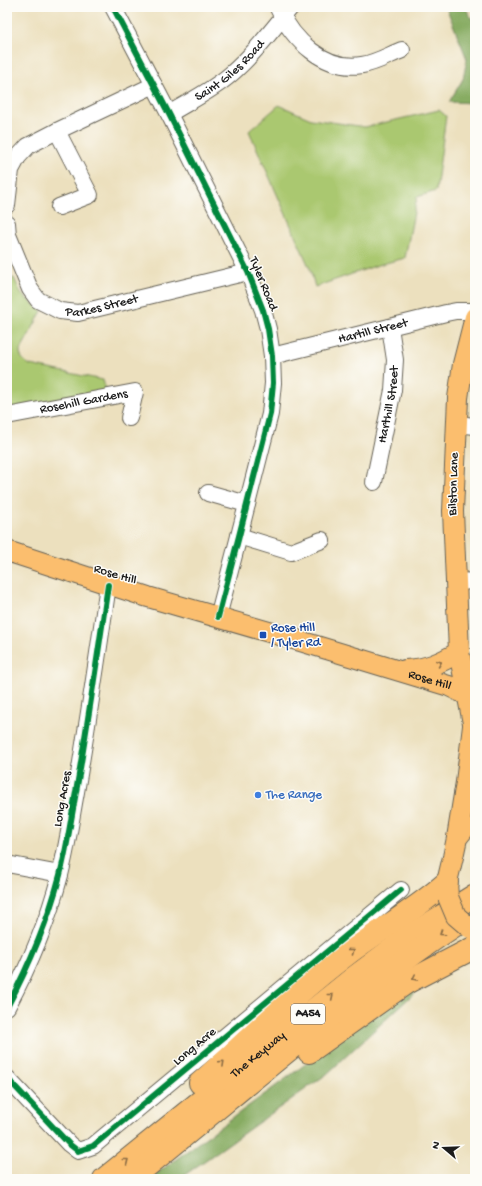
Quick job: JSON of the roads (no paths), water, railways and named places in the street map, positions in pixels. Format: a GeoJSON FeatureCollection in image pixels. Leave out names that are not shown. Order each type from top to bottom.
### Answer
{"type":"FeatureCollection","features":[{"type":"Feature","properties":{"kind":"highway"},"geometry":{"type":"LineString","coordinates":[[148,1143],[200,1084],[274,1015],[348,954],[432,896],[447,889]]}},
{"type":"Feature","properties":{"kind":"highway","name":"The Keyway"},"geometry":{"type":"LineString","coordinates":[[104,1179],[353,978],[408,937],[475,895]]}},
{"type":"Feature","properties":{"kind":"highway"},"geometry":{"type":"LineString","coordinates":[[172,1147],[246,1098],[406,983],[474,930]]}},
{"type":"Feature","properties":{"kind":"highway","name":"The Keyway"},"geometry":{"type":"LineString","coordinates":[[131,1179],[334,1014],[414,952],[474,930]]}},
{"type":"Feature","properties":{"kind":"main road","name":"Bilston Lane"},"geometry":{"type":"LineString","coordinates":[[447,889],[457,838],[474,729],[459,652],[465,582],[453,512],[466,425],[458,398],[463,364],[475,317]]}},
{"type":"Feature","properties":{"kind":"main road","name":"Rose Hill"},"geometry":{"type":"LineString","coordinates":[[7,551],[108,585],[449,686],[467,695]]}},
{"type":"Feature","properties":{"kind":"main road","name":"Rose Hill"},"geometry":{"type":"LineString","coordinates":[[390,669],[406,670],[425,668],[441,662],[459,652]]}},
{"type":"Feature","properties":{"kind":"main road"},"geometry":{"type":"LineString","coordinates":[[457,838],[472,818],[475,817]]}},
{"type":"Feature","properties":{"kind":"main road"},"geometry":{"type":"LineString","coordinates":[[447,889],[456,916],[474,930]]}},
{"type":"Feature","properties":{"kind":"street","name":"Tyler Road"},"geometry":{"type":"LineString","coordinates":[[113,7],[169,114],[248,272],[263,310],[268,329],[272,356],[273,383],[270,414],[240,536],[218,617]]}},
{"type":"Feature","properties":{"kind":"street","name":"Saint Giles Road"},"geometry":{"type":"LineString","coordinates":[[169,114],[211,89],[230,75],[256,48],[284,10],[299,40],[316,55],[333,63],[349,66],[365,65],[402,50]]}},
{"type":"Feature","properties":{"kind":"street"},"geometry":{"type":"LineString","coordinates":[[7,205],[11,170],[18,157],[28,146],[154,85]]}},
{"type":"Feature","properties":{"kind":"street"},"geometry":{"type":"LineString","coordinates":[[57,131],[90,195],[59,207]]}},
{"type":"Feature","properties":{"kind":"street","name":"Parkes Street"},"geometry":{"type":"LineString","coordinates":[[7,223],[8,235],[30,289],[38,300],[60,311],[78,313],[248,272]]}},
{"type":"Feature","properties":{"kind":"street","name":"Hartill Street"},"geometry":{"type":"LineString","coordinates":[[272,356],[456,311],[475,311]]}},
{"type":"Feature","properties":{"kind":"street","name":"Harthill Street"},"geometry":{"type":"LineString","coordinates":[[374,482],[392,390],[395,360],[390,327]]}},
{"type":"Feature","properties":{"kind":"street","name":"Rosehill Gardens"},"geometry":{"type":"LineString","coordinates":[[7,416],[135,392],[129,418]]}},
{"type":"Feature","properties":{"kind":"street"},"geometry":{"type":"LineString","coordinates":[[208,493],[247,504]]}},
{"type":"Feature","properties":{"kind":"street"},"geometry":{"type":"LineString","coordinates":[[240,536],[291,552],[322,540]]}},
{"type":"Feature","properties":{"kind":"street","name":"Long Acres"},"geometry":{"type":"LineString","coordinates":[[7,1007],[21,981],[37,943],[48,915],[60,874],[87,727],[108,585]]}},
{"type":"Feature","properties":{"kind":"street"},"geometry":{"type":"LineString","coordinates":[[7,864],[60,874]]}},
{"type":"Feature","properties":{"kind":"street","name":"Long Acre"},"geometry":{"type":"LineString","coordinates":[[7,1078],[69,1144],[78,1151],[93,1146],[401,890]]}},
{"type":"Feature","properties":{"kind":"place","name":"Rose Hill / Tyler Rd"},"geometry":{"type":"Point","coordinates":[263,635]}},
{"type":"Feature","properties":{"kind":"place","name":"The Range"},"geometry":{"type":"Point","coordinates":[258,795]}}]}
